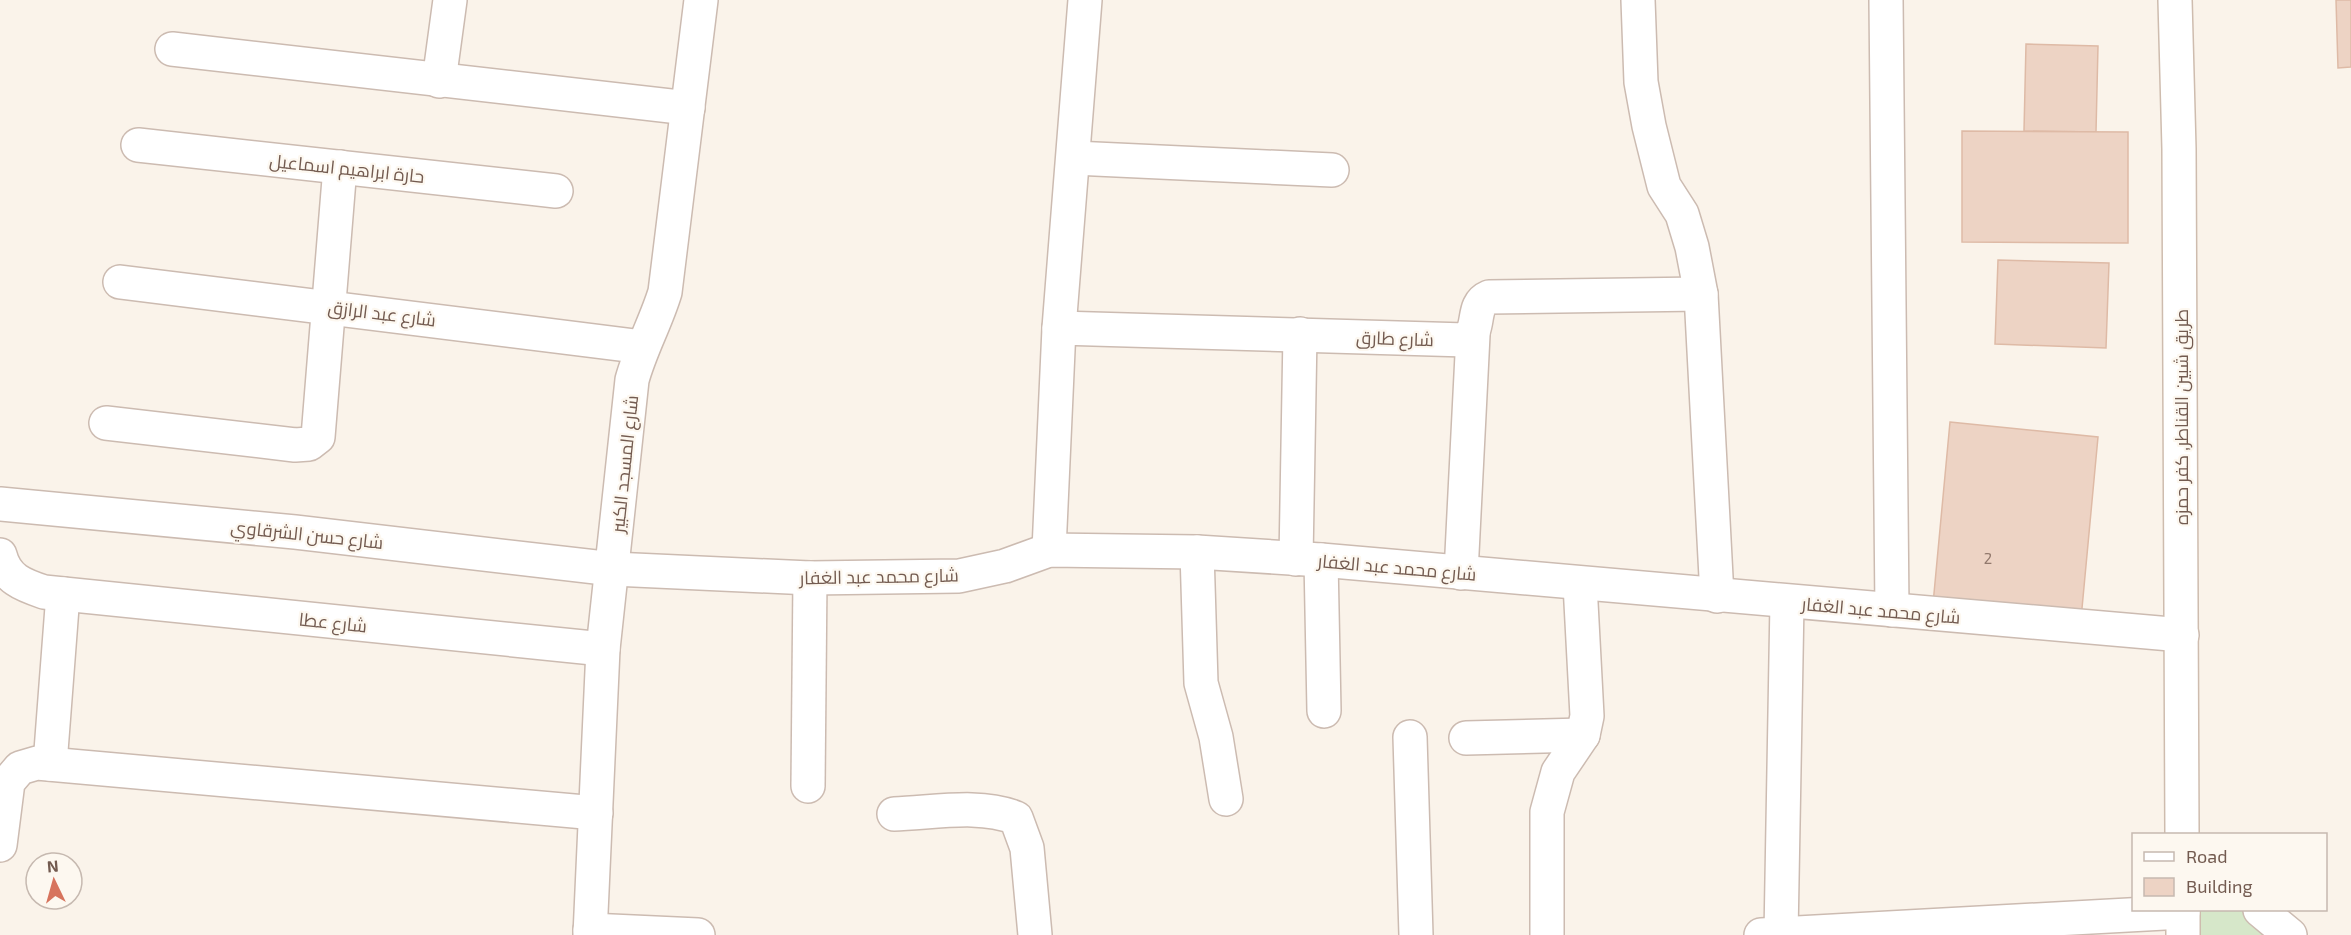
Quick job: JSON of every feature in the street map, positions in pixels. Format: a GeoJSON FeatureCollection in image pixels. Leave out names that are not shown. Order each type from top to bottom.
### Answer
{"type":"FeatureCollection","features":[{"type":"Feature","properties":{"kind":"street"},"geometry":{"type":"LineString","coordinates":[[439,81],[450,0]]}},
{"type":"Feature","properties":{"kind":"street","name":"شارع المسجد الكبير"},"geometry":{"type":"LineString","coordinates":[[590,933],[603,649],[632,380],[658,317],[665,292],[701,0]]}},
{"type":"Feature","properties":{"kind":"street"},"geometry":{"type":"LineString","coordinates":[[1049,550],[1059,328],[1085,0]]}},
{"type":"Feature","properties":{"kind":"street"},"geometry":{"type":"LineString","coordinates":[[1638,0],[1641,82],[1648,126],[1664,186],[1682,214],[1692,247],[1701,294],[1717,596]]}},
{"type":"Feature","properties":{"kind":"street"},"geometry":{"type":"LineString","coordinates":[[1886,0],[1892,610]]}},
{"type":"Feature","properties":{"kind":"street","name":"طريق شبين القناطر, كفر حمزه"},"geometry":{"type":"LineString","coordinates":[[2175,0],[2179,161],[2182,635],[2187,829]]}},
{"type":"Feature","properties":{"kind":"street"},"geometry":{"type":"LineString","coordinates":[[172,49],[688,108]]}},
{"type":"Feature","properties":{"kind":"street","name":"حارة ابراهيم اسماعيل"},"geometry":{"type":"LineString","coordinates":[[138,145],[556,190]]}},
{"type":"Feature","properties":{"kind":"street"},"geometry":{"type":"LineString","coordinates":[[1074,158],[1332,170]]}},
{"type":"Feature","properties":{"kind":"street"},"geometry":{"type":"LineString","coordinates":[[106,423],[309,444],[318,436],[340,167]]}},
{"type":"Feature","properties":{"kind":"street","name":"شارع عبد الرازق"},"geometry":{"type":"LineString","coordinates":[[120,282],[329,306],[644,347]]}},
{"type":"Feature","properties":{"kind":"street"},"geometry":{"type":"LineString","coordinates":[[1461,573],[1473,336],[1478,308],[1482,300],[1489,297],[1701,294]]}},
{"type":"Feature","properties":{"kind":"street","name":"شارع طارق"},"geometry":{"type":"LineString","coordinates":[[1059,328],[1457,340],[1466,340],[1473,336]]}},
{"type":"Feature","properties":{"kind":"street"},"geometry":{"type":"LineString","coordinates":[[1300,334],[1308,559],[1324,711]]}},
{"type":"Feature","properties":{"kind":"street","name":"شارع حسن الشرقاوي"},"geometry":{"type":"LineString","coordinates":[[0,504],[295,532],[613,568]]}},
{"type":"Feature","properties":{"kind":"street","name":"شارع محمد عبد الغفار"},"geometry":{"type":"LineString","coordinates":[[613,568],[810,578],[959,576],[1005,566],[1049,550],[1197,552],[1308,559],[2182,635]]}},
{"type":"Feature","properties":{"kind":"street"},"geometry":{"type":"LineString","coordinates":[[1197,552],[1201,683],[1216,737],[1226,799]]}},
{"type":"Feature","properties":{"kind":"street","name":"شارع عطا"},"geometry":{"type":"LineString","coordinates":[[0,555],[2,565],[18,584],[44,592],[603,649]]}},
{"type":"Feature","properties":{"kind":"street"},"geometry":{"type":"LineString","coordinates":[[808,786],[810,578]]}},
{"type":"Feature","properties":{"kind":"street"},"geometry":{"type":"LineString","coordinates":[[1547,935],[1547,812],[1558,772],[1583,735],[1587,716],[1580,584]]}},
{"type":"Feature","properties":{"kind":"street"},"geometry":{"type":"LineString","coordinates":[[50,764],[63,594]]}},
{"type":"Feature","properties":{"kind":"street"},"geometry":{"type":"LineString","coordinates":[[1780,934],[1787,602]]}},
{"type":"Feature","properties":{"kind":"street"},"geometry":{"type":"LineString","coordinates":[[1466,738],[1583,735]]}},
{"type":"Feature","properties":{"kind":"street"},"geometry":{"type":"LineString","coordinates":[[1410,736],[1416,935]]}},
{"type":"Feature","properties":{"kind":"street"},"geometry":{"type":"LineString","coordinates":[[0,845],[8,782],[20,768],[37,763],[596,813]]}},
{"type":"Feature","properties":{"kind":"street"},"geometry":{"type":"LineString","coordinates":[[894,814],[984,811],[1001,812],[1016,818],[1027,848],[1035,935]]}},
{"type":"Feature","properties":{"kind":"street"},"geometry":{"type":"LineString","coordinates":[[2262,911],[2289,935]]}},
{"type":"Feature","properties":{"kind":"street"},"geometry":{"type":"LineString","coordinates":[[1761,935],[2183,919]]}},
{"type":"Feature","properties":{"kind":"street"},"geometry":{"type":"LineString","coordinates":[[590,933],[698,935]]}},
{"type":"Feature","properties":{"kind":"green space"},"geometry":{"type":"Polygon","coordinates":[[[2186,911],[2261,911],[2290,935],[2187,935],[2186,911]]]}},
{"type":"Feature","properties":{"kind":"building"},"geometry":{"type":"Polygon","coordinates":[[[2336,0],[2351,0],[2351,67],[2338,68],[2336,0]]]}},
{"type":"Feature","properties":{"kind":"building"},"geometry":{"type":"Polygon","coordinates":[[[2026,44],[2098,46],[2096,132],[2024,131],[2026,44]]]}},
{"type":"Feature","properties":{"kind":"building"},"geometry":{"type":"Polygon","coordinates":[[[1962,131],[2128,132],[2128,243],[1962,242],[1962,131]]]}},
{"type":"Feature","properties":{"kind":"building"},"geometry":{"type":"Polygon","coordinates":[[[1998,260],[2109,263],[2106,348],[1995,344],[1998,260]]]}},
{"type":"Feature","properties":{"kind":"building"},"geometry":{"type":"Polygon","coordinates":[[[1950,422],[2098,437],[2081,619],[1933,604],[1950,422]]]}}]}
